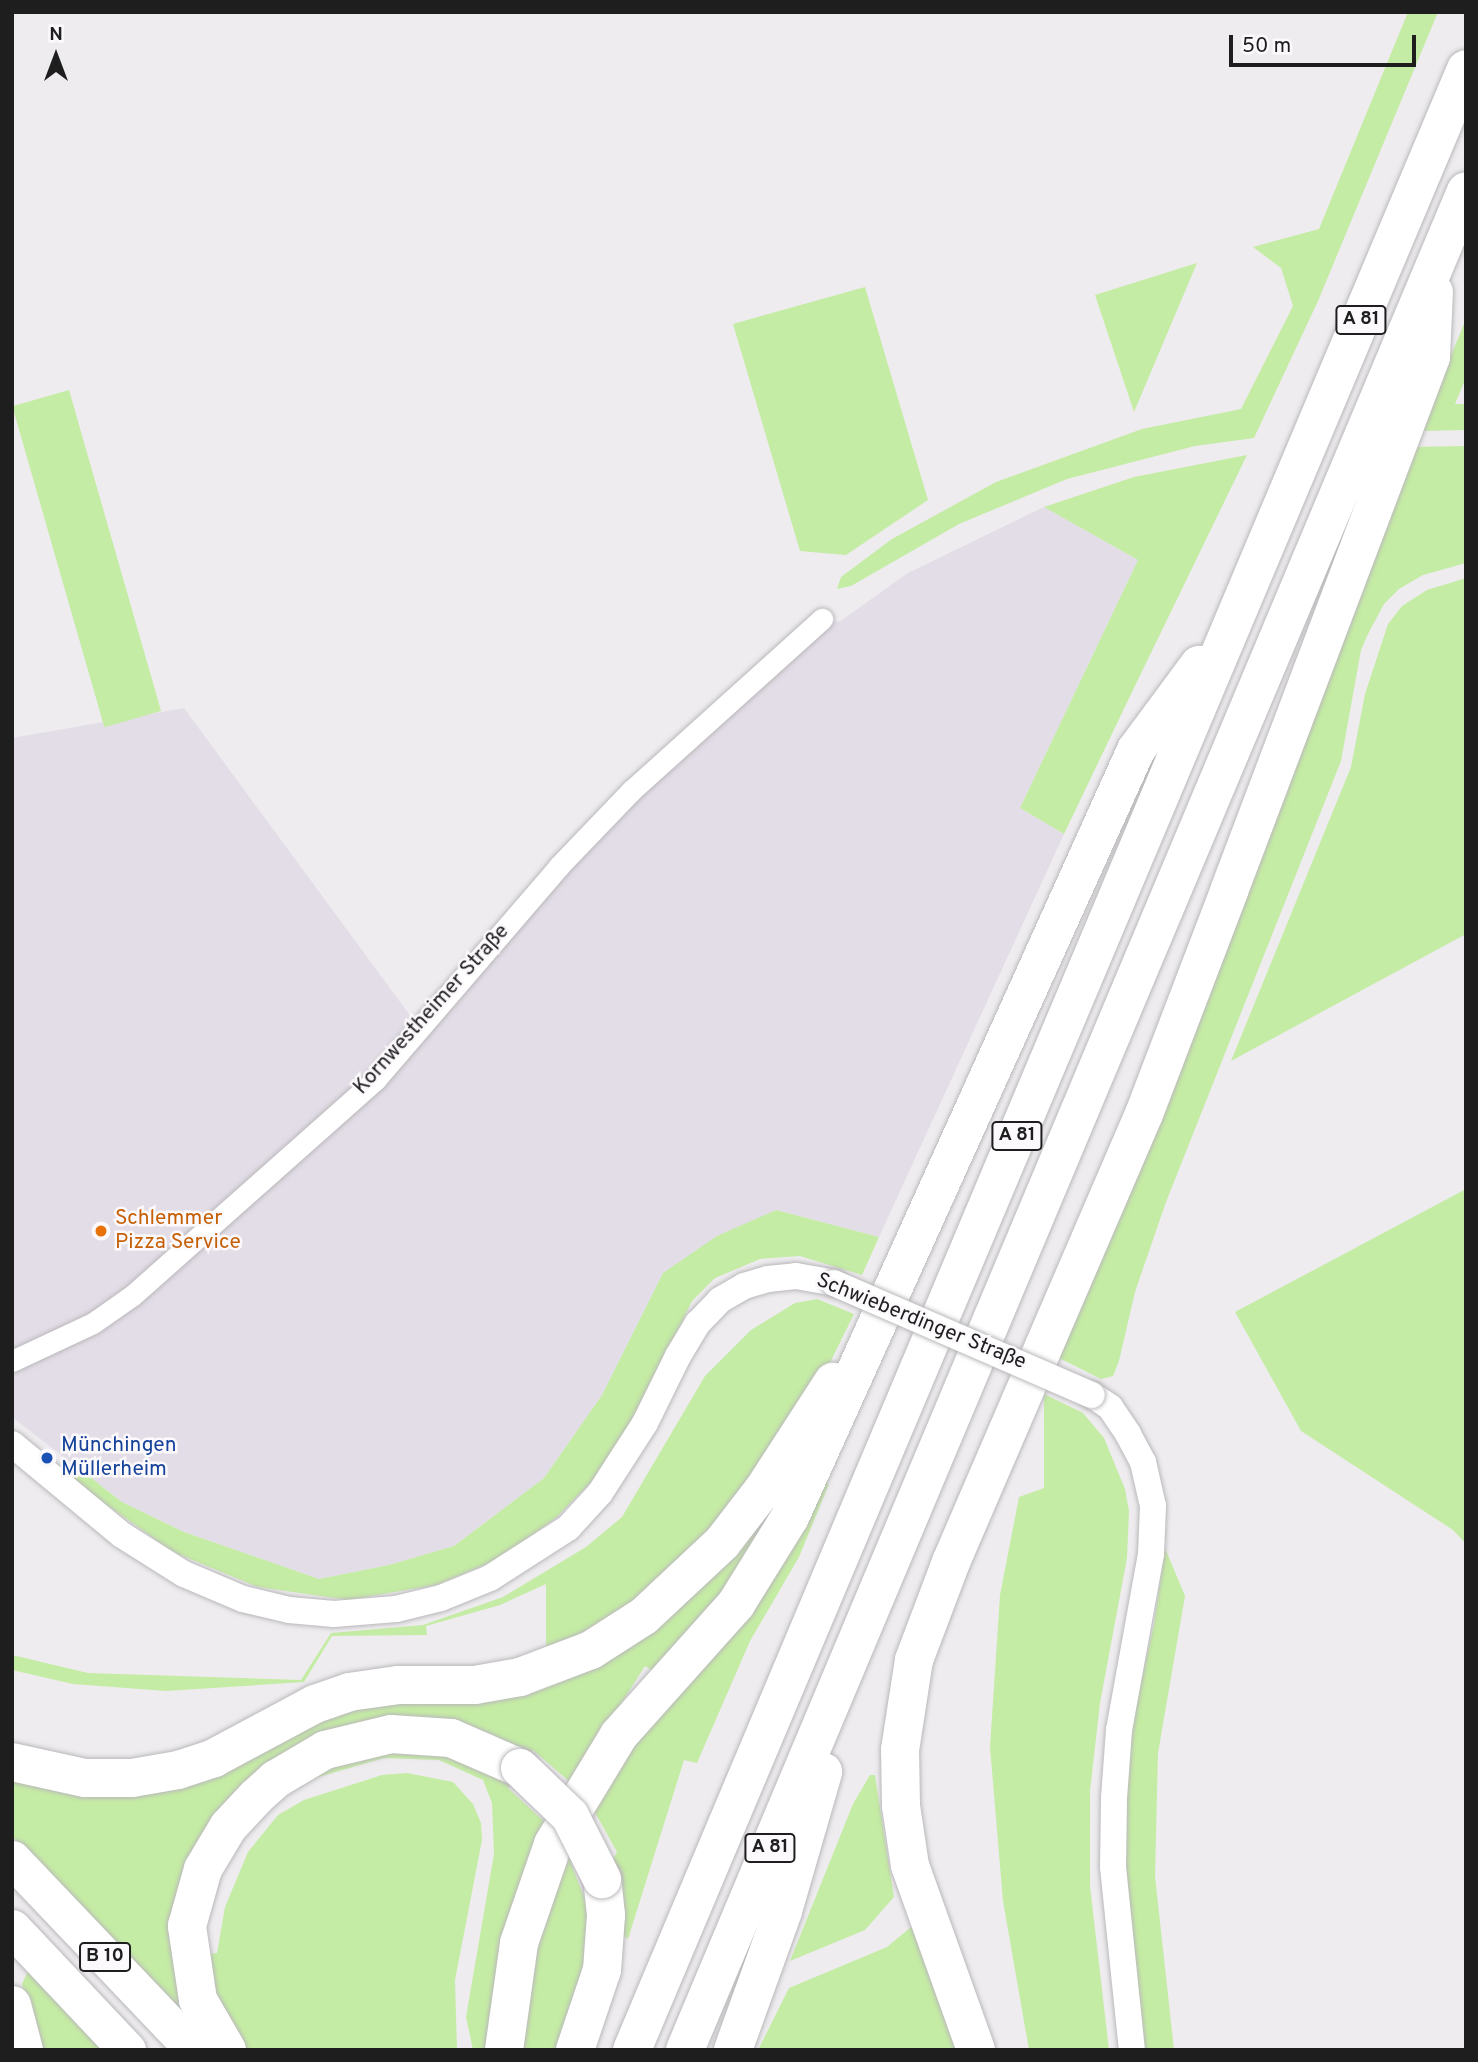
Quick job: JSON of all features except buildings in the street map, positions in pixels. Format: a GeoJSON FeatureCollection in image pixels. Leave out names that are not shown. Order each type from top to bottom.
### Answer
{"type":"FeatureCollection","features":[{"type":"Feature","properties":{"kind":"highway","name":"A 81"},"geometry":{"type":"LineString","coordinates":[[632,2050],[1466,69]]}},
{"type":"Feature","properties":{"kind":"highway","name":"A 81"},"geometry":{"type":"LineString","coordinates":[[685,2050],[1466,191]]}},
{"type":"Feature","properties":{"kind":"highway"},"geometry":{"type":"LineString","coordinates":[[976,2050],[910,1867],[901,1805],[900,1750],[914,1660],[951,1562],[1144,1114],[1431,357],[1435,264]]}},
{"type":"Feature","properties":{"kind":"highway"},"geometry":{"type":"LineString","coordinates":[[504,2050],[525,1921],[568,1815],[619,1735],[736,1604],[759,1570],[820,1459],[961,1132],[1136,750],[1236,616]]}},
{"type":"Feature","properties":{"kind":"highway"},"geometry":{"type":"LineString","coordinates":[[12,1762],[85,1778],[132,1778],[178,1770],[214,1758],[315,1704],[349,1692],[398,1685],[486,1683],[520,1677],[591,1650],[644,1616],[722,1543],[882,1320]]}},
{"type":"Feature","properties":{"kind":"highway"},"geometry":{"type":"LineString","coordinates":[[733,2050],[803,1846],[855,1646]]}},
{"type":"Feature","properties":{"kind":"highway"},"geometry":{"type":"LineString","coordinates":[[227,2050],[198,2000],[187,1926],[203,1868],[228,1827],[256,1797],[283,1774],[325,1750],[391,1734],[451,1738],[520,1768],[570,1816],[602,1879],[606,1915],[602,1970],[575,2050]]}},
{"type":"Feature","properties":{"kind":"highway","name":"B 10"},"geometry":{"type":"LineString","coordinates":[[12,1859],[194,2050]]}},
{"type":"Feature","properties":{"kind":"highway","name":"B 10"},"geometry":{"type":"LineString","coordinates":[[12,1928],[127,2050]]}},
{"type":"Feature","properties":{"kind":"highway"},"geometry":{"type":"LineString","coordinates":[[12,2005],[24,2050]]}},
{"type":"Feature","properties":{"kind":"street","name":"Kornwestheimer Straße"},"geometry":{"type":"LineString","coordinates":[[12,1361],[93,1323],[133,1295],[376,1079],[545,881],[632,790],[822,620]]}},
{"type":"Feature","properties":{"kind":"street","name":"Schwieberdinger Straße"},"geometry":{"type":"LineString","coordinates":[[12,1444],[122,1535],[184,1574],[231,1594],[289,1610],[334,1614],[397,1609],[441,1598],[490,1578],[568,1528],[600,1493],[645,1423],[698,1323],[720,1300],[744,1286],[768,1279],[805,1276],[834,1283],[1092,1395],[1110,1407],[1133,1443],[1150,1484],[1153,1506],[1151,1554],[1119,1730],[1114,1798],[1113,1867],[1132,2050]]}},
{"type":"Feature","properties":{"kind":"shaded area"},"geometry":{"type":"Polygon","coordinates":[[[1044,507],[1138,560],[1020,808],[1064,834],[879,1237],[776,1210],[663,1273],[602,1395],[544,1478],[454,1546],[389,1565],[319,1579],[184,1532],[122,1502],[12,1417],[12,738],[184,708],[420,1029],[539,889],[822,619],[839,622],[908,573],[1044,507]]]}},
{"type":"Feature","properties":{"kind":"green space"},"geometry":{"type":"Polygon","coordinates":[[[1408,12],[1438,12],[1318,301],[1254,438],[1195,446],[1067,479],[959,524],[851,586],[837,589],[841,577],[892,539],[996,482],[1142,429],[1241,409],[1293,306],[1281,268],[1253,247],[1319,229],[1408,12]]]}},
{"type":"Feature","properties":{"kind":"green space"},"geometry":{"type":"Polygon","coordinates":[[[1197,263],[1134,412],[1095,295],[1197,263]]]}},
{"type":"Feature","properties":{"kind":"green space"},"geometry":{"type":"Polygon","coordinates":[[[865,287],[928,500],[846,555],[800,551],[733,324],[865,287]]]}},
{"type":"Feature","properties":{"kind":"green space"},"geometry":{"type":"Polygon","coordinates":[[[1466,319],[1466,378],[1455,404],[1466,404],[1466,430],[1420,431],[1466,319]]]}},
{"type":"Feature","properties":{"kind":"green space"},"geometry":{"type":"Polygon","coordinates":[[[69,390],[161,711],[104,727],[12,406],[69,390]]]}},
{"type":"Feature","properties":{"kind":"green space"},"geometry":{"type":"Polygon","coordinates":[[[1466,446],[1466,563],[1423,575],[1399,589],[1384,604],[1368,634],[1361,650],[1341,761],[1166,1202],[1135,1292],[1119,1361],[1113,1376],[1101,1379],[1057,1357],[1413,447],[1466,446]]]}},
{"type":"Feature","properties":{"kind":"green space"},"geometry":{"type":"Polygon","coordinates":[[[1247,455],[1064,834],[1020,808],[1138,560],[1044,507],[1134,477],[1247,455]]]}},
{"type":"Feature","properties":{"kind":"green space"},"geometry":{"type":"Polygon","coordinates":[[[1466,578],[1466,934],[1231,1061],[1351,767],[1365,694],[1388,624],[1402,606],[1427,590],[1466,578]]]}},
{"type":"Feature","properties":{"kind":"green space"},"geometry":{"type":"Polygon","coordinates":[[[1466,1189],[1466,1544],[1453,1530],[1301,1431],[1235,1312],[1466,1189]]]}},
{"type":"Feature","properties":{"kind":"green space"},"geometry":{"type":"Polygon","coordinates":[[[776,1210],[879,1237],[862,1275],[800,1256],[760,1259],[715,1278],[692,1301],[624,1439],[593,1480],[557,1517],[501,1558],[436,1585],[348,1600],[258,1587],[173,1552],[65,1475],[73,1464],[122,1502],[184,1532],[319,1579],[389,1565],[454,1546],[544,1478],[602,1395],[663,1273],[717,1236],[776,1210]]]}},
{"type":"Feature","properties":{"kind":"green space"},"geometry":{"type":"Polygon","coordinates":[[[817,1299],[854,1314],[818,1387],[719,1521],[636,1602],[546,1654],[546,1584],[500,1605],[426,1626],[427,1635],[332,1636],[304,1682],[166,1691],[73,1684],[12,1670],[12,1655],[88,1673],[301,1680],[331,1633],[423,1625],[503,1597],[586,1547],[622,1517],[705,1376],[751,1330],[795,1303],[817,1299]]]}},
{"type":"Feature","properties":{"kind":"green space"},"geometry":{"type":"Polygon","coordinates":[[[1044,1394],[1083,1413],[1104,1438],[1125,1489],[1129,1511],[1127,1558],[1100,1703],[1090,1791],[1090,1886],[1109,2050],[1029,2050],[1003,1901],[990,1747],[1000,1595],[1019,1497],[1044,1488],[1044,1394]]]}},
{"type":"Feature","properties":{"kind":"green space"},"geometry":{"type":"Polygon","coordinates":[[[796,1467],[759,1548],[656,1673],[645,1666],[571,1783],[533,1750],[530,1754],[489,1733],[436,1720],[215,1819],[197,2030],[12,1836],[12,1777],[55,1789],[291,1732],[359,1707],[542,1686],[796,1467]]]}},
{"type":"Feature","properties":{"kind":"green space"},"geometry":{"type":"Polygon","coordinates":[[[824,1482],[829,1484],[799,1557],[750,1641],[697,1763],[684,1760],[628,1939],[624,1936],[624,1907],[612,1861],[617,1852],[592,1807],[609,1770],[824,1482]]]}},
{"type":"Feature","properties":{"kind":"green space"},"geometry":{"type":"Polygon","coordinates":[[[1165,1548],[1185,1596],[1158,1753],[1155,1876],[1174,2050],[1144,2050],[1126,1900],[1124,1803],[1135,1709],[1154,1624],[1165,1548]]]}},
{"type":"Feature","properties":{"kind":"green space"},"geometry":{"type":"Polygon","coordinates":[[[381,1752],[441,1752],[511,1783],[508,1788],[547,1824],[492,2050],[473,2050],[466,2017],[494,1854],[492,1803],[483,1780],[439,1760],[384,1758],[308,1780],[327,1767],[381,1752]]]}},
{"type":"Feature","properties":{"kind":"green space"},"geometry":{"type":"Polygon","coordinates":[[[407,1773],[453,1782],[473,1804],[481,1823],[482,1840],[455,1980],[457,2050],[243,2050],[229,2034],[201,1955],[217,1953],[225,1907],[248,1852],[278,1815],[304,1800],[382,1775],[407,1773]]]}},
{"type":"Feature","properties":{"kind":"green space"},"geometry":{"type":"Polygon","coordinates":[[[870,1775],[875,1775],[894,1897],[865,1930],[790,1961],[853,1804],[870,1775]]]}},
{"type":"Feature","properties":{"kind":"green space"},"geometry":{"type":"Polygon","coordinates":[[[566,1850],[587,1905],[589,1948],[559,2050],[517,2050],[528,1962],[566,1850]]]}},
{"type":"Feature","properties":{"kind":"green space"},"geometry":{"type":"Polygon","coordinates":[[[911,1927],[918,1935],[960,2050],[758,2050],[789,1988],[887,1947],[911,1927]]]}},
{"type":"Feature","properties":{"kind":"green space"},"geometry":{"type":"Polygon","coordinates":[[[27,1973],[32,1973],[104,2050],[43,2050],[22,1984],[27,1973]]]}},
{"type":"Feature","properties":{"kind":"place","name":"Schlemmer Pizza Service"},"geometry":{"type":"Point","coordinates":[101,1231]}},
{"type":"Feature","properties":{"kind":"place","name":"Münchingen Müllerheim"},"geometry":{"type":"Point","coordinates":[47,1458]}}]}
